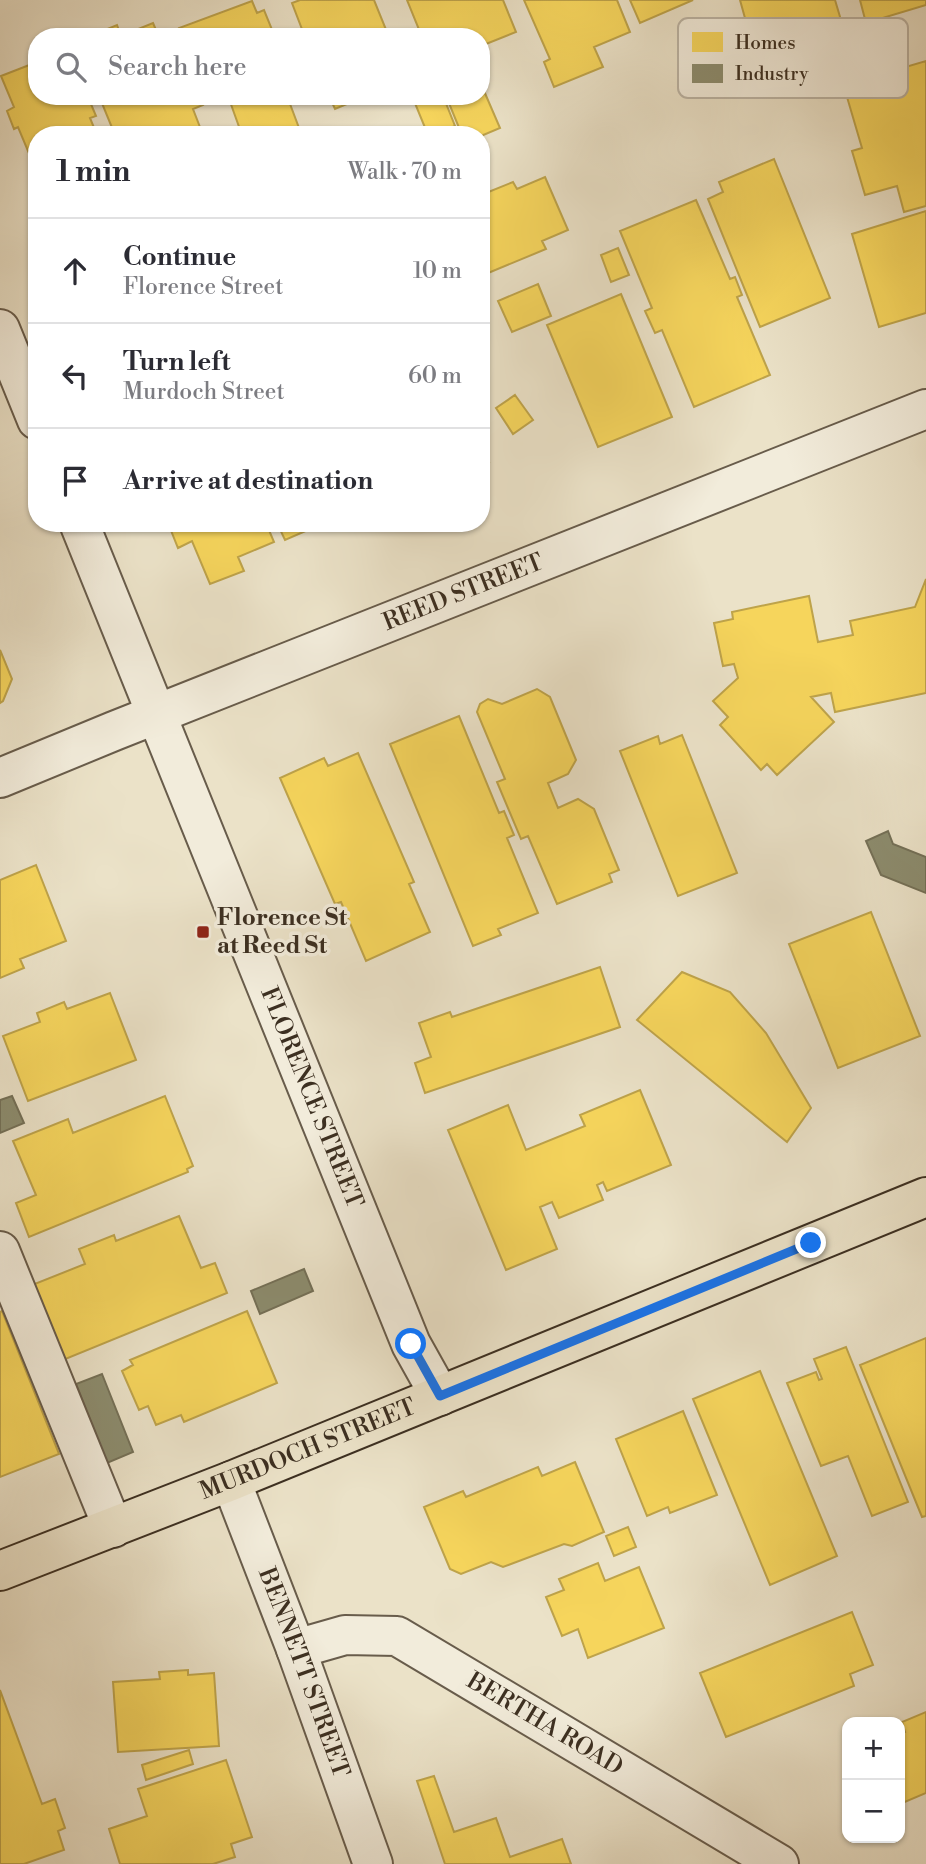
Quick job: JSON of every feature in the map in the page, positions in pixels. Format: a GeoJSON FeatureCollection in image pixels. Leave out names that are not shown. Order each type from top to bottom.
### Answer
{"type":"FeatureCollection","features":[{"type":"Feature","properties":{"kind":"main road","name":"MURDOCH STREET"},"geometry":{"type":"LineString","coordinates":[[0,1571],[231,1481],[926,1197]]}},
{"type":"Feature","properties":{"kind":"street"},"geometry":{"type":"LineString","coordinates":[[0,329],[28,398]]}},
{"type":"Feature","properties":{"kind":"street","name":"REED STREET"},"geometry":{"type":"LineString","coordinates":[[0,778],[926,409]]}},
{"type":"Feature","properties":{"kind":"street","name":"FLORENCE STREET"},"geometry":{"type":"LineString","coordinates":[[83,532],[411,1344],[440,1396]]}},
{"type":"Feature","properties":{"kind":"street"},"geometry":{"type":"LineString","coordinates":[[0,1251],[113,1528]]}},
{"type":"Feature","properties":{"kind":"street","name":"BENNETT STREET"},"geometry":{"type":"LineString","coordinates":[[231,1481],[296,1648],[373,1864]]}},
{"type":"Feature","properties":{"kind":"street","name":"BERTHA ROAD"},"geometry":{"type":"LineString","coordinates":[[296,1648],[345,1635],[397,1636],[779,1864]]}},
{"type":"Feature","properties":{"kind":"building: Homes"},"geometry":{"type":"Polygon","coordinates":[[[300,0],[374,0],[385,28],[302,28],[292,3],[300,0]]]}},
{"type":"Feature","properties":{"kind":"building: Homes"},"geometry":{"type":"Polygon","coordinates":[[[407,0],[503,0],[516,32],[490,42],[490,28],[418,28],[407,0]]]}},
{"type":"Feature","properties":{"kind":"building: Homes"},"geometry":{"type":"Polygon","coordinates":[[[524,0],[617,0],[630,32],[594,47],[603,67],[554,87],[544,62],[550,59],[524,0]]]}},
{"type":"Feature","properties":{"kind":"building: Homes"},"geometry":{"type":"Polygon","coordinates":[[[630,0],[693,0],[640,23],[630,0]]]}},
{"type":"Feature","properties":{"kind":"building: Homes"},"geometry":{"type":"Polygon","coordinates":[[[740,0],[835,0],[840,18],[745,18],[740,0]]]}},
{"type":"Feature","properties":{"kind":"building: Homes"},"geometry":{"type":"Polygon","coordinates":[[[860,0],[926,0],[926,5],[883,18],[865,18],[860,0]]]}},
{"type":"Feature","properties":{"kind":"building: Homes"},"geometry":{"type":"Polygon","coordinates":[[[252,1],[257,13],[264,10],[271,28],[179,28],[252,1]]]}},
{"type":"Feature","properties":{"kind":"building: Homes"},"geometry":{"type":"Polygon","coordinates":[[[153,23],[155,28],[141,28],[153,23]]]}},
{"type":"Feature","properties":{"kind":"building: Homes"},"geometry":{"type":"Polygon","coordinates":[[[926,61],[926,206],[904,212],[897,186],[865,195],[852,151],[862,148],[847,98],[908,98],[908,66],[926,61]]]}},
{"type":"Feature","properties":{"kind":"building: Homes"},"geometry":{"type":"Polygon","coordinates":[[[28,66],[28,105],[91,105],[96,116],[90,118],[93,126],[28,126],[28,151],[18,127],[14,129],[7,111],[14,107],[1,76],[28,66]]]}},
{"type":"Feature","properties":{"kind":"building: Homes"},"geometry":{"type":"Polygon","coordinates":[[[103,105],[203,105],[193,109],[200,126],[111,126],[103,105]]]}},
{"type":"Feature","properties":{"kind":"building: Homes"},"geometry":{"type":"Polygon","coordinates":[[[231,105],[290,105],[298,126],[239,126],[231,105]]]}},
{"type":"Feature","properties":{"kind":"building: Homes"},"geometry":{"type":"Polygon","coordinates":[[[416,105],[447,105],[455,126],[424,126],[416,105]]]}},
{"type":"Feature","properties":{"kind":"building: Homes"},"geometry":{"type":"Polygon","coordinates":[[[450,105],[490,105],[500,128],[490,132],[490,126],[458,126],[450,105]]]}},
{"type":"Feature","properties":{"kind":"building: Homes"},"geometry":{"type":"Polygon","coordinates":[[[774,159],[830,298],[760,327],[708,199],[723,192],[719,182],[774,159]]]}},
{"type":"Feature","properties":{"kind":"building: Homes"},"geometry":{"type":"Polygon","coordinates":[[[545,177],[568,230],[542,241],[546,249],[490,272],[490,191],[513,182],[517,189],[545,177]]]}},
{"type":"Feature","properties":{"kind":"building: Homes"},"geometry":{"type":"Polygon","coordinates":[[[696,200],[730,279],[735,277],[742,295],[737,297],[770,375],[694,407],[662,330],[655,333],[645,311],[652,308],[620,231],[696,200]]]}},
{"type":"Feature","properties":{"kind":"building: Homes"},"geometry":{"type":"Polygon","coordinates":[[[926,211],[926,313],[879,327],[852,234],[926,211]]]}},
{"type":"Feature","properties":{"kind":"building: Homes"},"geometry":{"type":"Polygon","coordinates":[[[618,248],[629,275],[611,282],[601,255],[618,248]]]}},
{"type":"Feature","properties":{"kind":"building: Homes"},"geometry":{"type":"Polygon","coordinates":[[[538,284],[551,316],[512,332],[498,301],[538,284]]]}},
{"type":"Feature","properties":{"kind":"building: Homes"},"geometry":{"type":"Polygon","coordinates":[[[621,294],[672,417],[598,447],[547,325],[621,294]]]}},
{"type":"Feature","properties":{"kind":"building: Homes"},"geometry":{"type":"Polygon","coordinates":[[[515,395],[533,420],[513,434],[496,408],[515,395]]]}},
{"type":"Feature","properties":{"kind":"building: Homes"},"geometry":{"type":"Polygon","coordinates":[[[172,532],[270,532],[274,542],[238,557],[244,571],[210,584],[192,541],[178,548],[172,532]]]}},
{"type":"Feature","properties":{"kind":"building: Homes"},"geometry":{"type":"Polygon","coordinates":[[[281,532],[303,532],[285,540],[281,532]]]}},
{"type":"Feature","properties":{"kind":"building: Homes"},"geometry":{"type":"Polygon","coordinates":[[[926,579],[926,693],[835,712],[831,693],[811,697],[834,722],[777,775],[767,764],[761,770],[720,725],[728,717],[713,701],[738,678],[734,664],[723,666],[714,623],[733,619],[732,612],[809,596],[818,642],[853,635],[850,621],[915,607],[926,579]]]}},
{"type":"Feature","properties":{"kind":"building: Homes"},"geometry":{"type":"Polygon","coordinates":[[[0,650],[12,679],[0,703],[0,650]]]}},
{"type":"Feature","properties":{"kind":"building: Homes"},"geometry":{"type":"Polygon","coordinates":[[[537,689],[550,697],[576,760],[568,774],[548,783],[558,808],[578,799],[594,809],[619,870],[609,874],[612,882],[557,904],[528,836],[521,839],[497,782],[505,779],[477,712],[480,704],[488,699],[502,704],[537,689]]]}},
{"type":"Feature","properties":{"kind":"building: Homes"},"geometry":{"type":"Polygon","coordinates":[[[459,716],[499,813],[504,811],[514,835],[507,838],[538,913],[498,929],[501,935],[473,946],[390,744],[459,716]]]}},
{"type":"Feature","properties":{"kind":"building: Homes"},"geometry":{"type":"Polygon","coordinates":[[[682,735],[737,873],[678,896],[620,751],[658,736],[660,744],[682,735]]]}},
{"type":"Feature","properties":{"kind":"building: Homes"},"geometry":{"type":"Polygon","coordinates":[[[358,753],[414,882],[409,884],[430,932],[366,961],[341,902],[335,904],[280,778],[324,758],[328,766],[358,753]]]}},
{"type":"Feature","properties":{"kind":"building: Homes"},"geometry":{"type":"Polygon","coordinates":[[[36,865],[66,941],[20,959],[24,968],[0,978],[0,880],[36,865]]]}},
{"type":"Feature","properties":{"kind":"building: Homes"},"geometry":{"type":"Polygon","coordinates":[[[871,912],[920,1036],[838,1068],[789,944],[871,912]]]}},
{"type":"Feature","properties":{"kind":"building: Homes"},"geometry":{"type":"Polygon","coordinates":[[[600,967],[620,1027],[425,1093],[415,1063],[431,1057],[419,1023],[450,1012],[452,1017],[600,967]]]}},
{"type":"Feature","properties":{"kind":"building: Homes"},"geometry":{"type":"Polygon","coordinates":[[[682,972],[730,992],[766,1033],[811,1108],[787,1142],[637,1020],[682,972]]]}},
{"type":"Feature","properties":{"kind":"building: Homes"},"geometry":{"type":"Polygon","coordinates":[[[110,993],[136,1060],[28,1101],[3,1036],[40,1022],[37,1013],[64,1002],[67,1009],[110,993]]]}},
{"type":"Feature","properties":{"kind":"building: Homes"},"geometry":{"type":"Polygon","coordinates":[[[640,1090],[671,1165],[607,1191],[603,1182],[597,1185],[603,1200],[559,1218],[552,1202],[540,1207],[557,1249],[506,1270],[448,1130],[508,1105],[526,1150],[585,1126],[580,1115],[640,1090]]]}},
{"type":"Feature","properties":{"kind":"building: Homes"},"geometry":{"type":"Polygon","coordinates":[[[165,1096],[193,1166],[187,1169],[188,1172],[29,1237],[16,1203],[36,1195],[13,1141],[68,1119],[73,1133],[165,1096]]]}},
{"type":"Feature","properties":{"kind":"building: Homes"},"geometry":{"type":"Polygon","coordinates":[[[179,1216],[201,1268],[215,1263],[227,1293],[63,1360],[32,1285],[85,1264],[79,1249],[114,1235],[116,1241],[179,1216]]]}},
{"type":"Feature","properties":{"kind":"building: Homes"},"geometry":{"type":"Polygon","coordinates":[[[2,1311],[59,1454],[0,1477],[0,1312],[2,1311]]]}},
{"type":"Feature","properties":{"kind":"building: Homes"},"geometry":{"type":"Polygon","coordinates":[[[247,1311],[277,1383],[184,1422],[181,1415],[156,1425],[148,1406],[139,1410],[122,1371],[133,1365],[130,1360],[247,1311]]]}},
{"type":"Feature","properties":{"kind":"building: Homes"},"geometry":{"type":"Polygon","coordinates":[[[926,1338],[926,1516],[922,1517],[860,1365],[926,1338]]]}},
{"type":"Feature","properties":{"kind":"building: Homes"},"geometry":{"type":"Polygon","coordinates":[[[846,1347],[908,1502],[872,1516],[848,1456],[821,1466],[787,1383],[816,1372],[819,1380],[822,1379],[814,1359],[846,1347]]]}},
{"type":"Feature","properties":{"kind":"building: Homes"},"geometry":{"type":"Polygon","coordinates":[[[760,1371],[837,1556],[770,1585],[693,1399],[760,1371]]]}},
{"type":"Feature","properties":{"kind":"building: Homes"},"geometry":{"type":"Polygon","coordinates":[[[683,1411],[717,1495],[670,1513],[668,1507],[647,1516],[616,1439],[683,1411]]]}},
{"type":"Feature","properties":{"kind":"building: Homes"},"geometry":{"type":"Polygon","coordinates":[[[575,1462],[604,1532],[572,1546],[564,1544],[503,1567],[491,1562],[461,1574],[450,1569],[424,1507],[463,1491],[466,1497],[538,1467],[542,1476],[575,1462]]]}},
{"type":"Feature","properties":{"kind":"building: Homes"},"geometry":{"type":"Polygon","coordinates":[[[628,1527],[636,1547],[614,1556],[606,1536],[628,1527]]]}},
{"type":"Feature","properties":{"kind":"building: Homes"},"geometry":{"type":"Polygon","coordinates":[[[598,1563],[605,1581],[639,1567],[664,1628],[588,1658],[578,1629],[562,1636],[546,1597],[564,1590],[559,1579],[598,1563]]]}},
{"type":"Feature","properties":{"kind":"building: Homes"},"geometry":{"type":"Polygon","coordinates":[[[852,1612],[873,1665],[850,1674],[854,1686],[726,1737],[700,1673],[852,1612]]]}},
{"type":"Feature","properties":{"kind":"building: Homes"},"geometry":{"type":"Polygon","coordinates":[[[188,1670],[188,1675],[214,1673],[219,1746],[118,1752],[113,1682],[160,1679],[159,1672],[188,1670]]]}},
{"type":"Feature","properties":{"kind":"building: Homes"},"geometry":{"type":"Polygon","coordinates":[[[0,1690],[42,1804],[55,1799],[65,1828],[58,1831],[64,1850],[24,1864],[0,1864],[0,1690]]]}},
{"type":"Feature","properties":{"kind":"building: Homes"},"geometry":{"type":"Polygon","coordinates":[[[926,1712],[926,1793],[905,1802],[905,1732],[905,1721],[926,1712]]]}},
{"type":"Feature","properties":{"kind":"building: Homes"},"geometry":{"type":"Polygon","coordinates":[[[189,1750],[193,1764],[146,1780],[142,1765],[189,1750]]]}},
{"type":"Feature","properties":{"kind":"building: Homes"},"geometry":{"type":"Polygon","coordinates":[[[226,1760],[252,1837],[231,1844],[235,1857],[213,1864],[120,1864],[109,1829],[147,1816],[138,1789],[226,1760]]]}},
{"type":"Feature","properties":{"kind":"building: Homes"},"geometry":{"type":"Polygon","coordinates":[[[434,1776],[454,1832],[496,1818],[510,1857],[562,1839],[571,1864],[445,1864],[417,1781],[434,1776]]]}},
{"type":"Feature","properties":{"kind":"building: Industry"},"geometry":{"type":"Polygon","coordinates":[[[888,831],[893,844],[926,857],[926,893],[881,875],[866,841],[888,831]]]}},
{"type":"Feature","properties":{"kind":"building: Industry"},"geometry":{"type":"Polygon","coordinates":[[[12,1096],[24,1123],[0,1133],[0,1100],[12,1096]]]}},
{"type":"Feature","properties":{"kind":"building: Industry"},"geometry":{"type":"Polygon","coordinates":[[[304,1269],[313,1291],[260,1314],[251,1291],[304,1269]]]}},
{"type":"Feature","properties":{"kind":"building: Industry"},"geometry":{"type":"Polygon","coordinates":[[[102,1374],[133,1452],[107,1463],[76,1384],[102,1374]]]}},
{"type":"Feature","properties":{"kind":"place","name":"Florence St at Reed St"},"geometry":{"type":"Point","coordinates":[203,932]}},
{"type":"Feature","properties":{"kind":"route"},"geometry":{"type":"LineString","coordinates":[[411,1344],[440,1396],[811,1243]]}}]}
